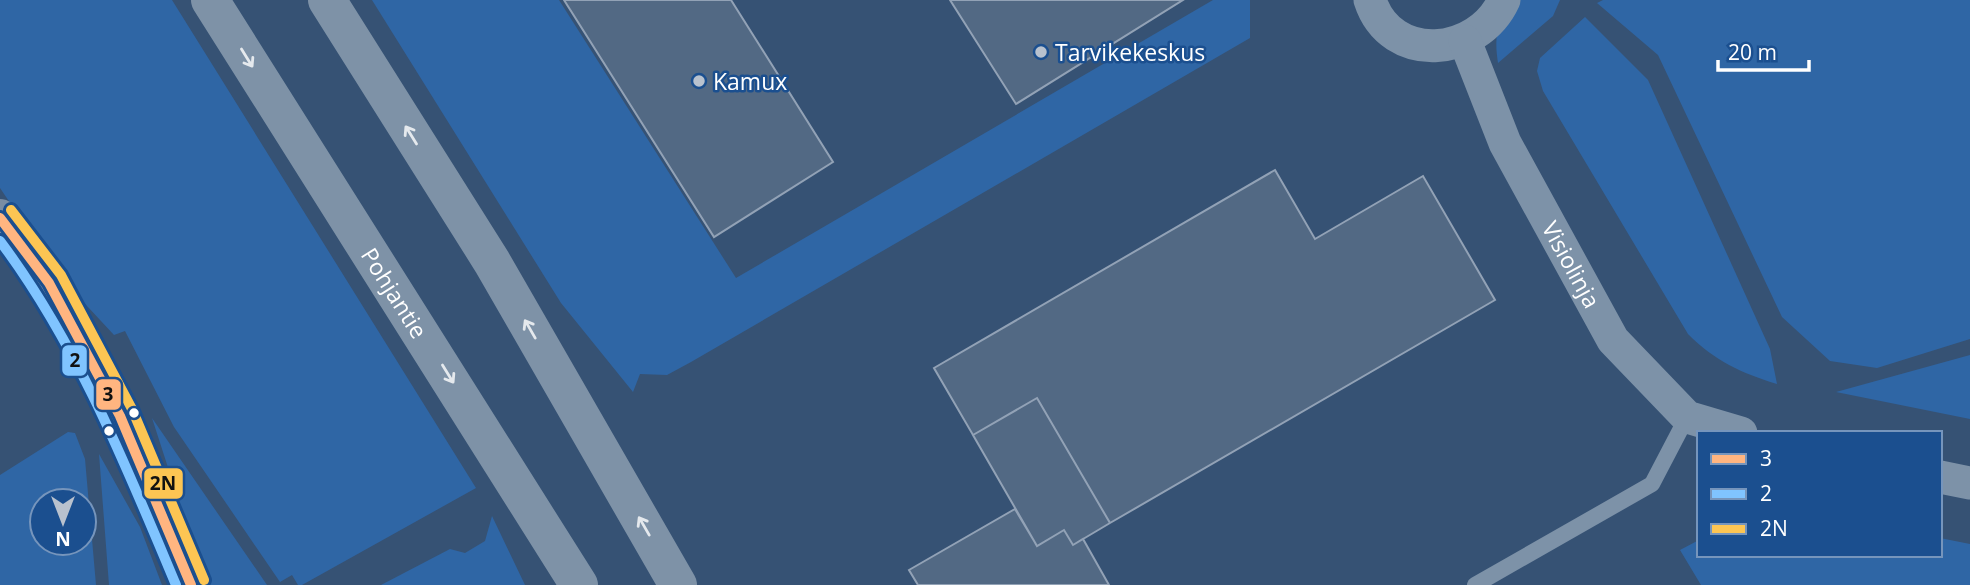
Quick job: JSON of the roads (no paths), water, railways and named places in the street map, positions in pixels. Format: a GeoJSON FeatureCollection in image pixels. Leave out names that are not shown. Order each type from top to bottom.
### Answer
{"type":"FeatureCollection","features":[{"type":"Feature","properties":{"kind":"highway","name":"Pohjantie"},"geometry":{"type":"LineString","coordinates":[[210,0],[555,543],[579,585]]}},
{"type":"Feature","properties":{"kind":"highway"},"geometry":{"type":"LineString","coordinates":[[327,0],[492,262],[678,585]]}},
{"type":"Feature","properties":{"kind":"highway"},"geometry":{"type":"LineString","coordinates":[[555,543],[571,585]]}},
{"type":"Feature","properties":{"kind":"street"},"geometry":{"type":"LineString","coordinates":[[1370,0],[1381,21],[1411,42],[1448,46],[1465,41],[1494,18],[1504,0]]}},
{"type":"Feature","properties":{"kind":"street","name":"Visiolinja"},"geometry":{"type":"LineString","coordinates":[[1465,41],[1505,143],[1613,340],[1687,417],[1734,431]]}},
{"type":"Feature","properties":{"kind":"street"},"geometry":{"type":"LineString","coordinates":[[0,218],[49,283],[120,416],[191,585]]}},
{"type":"Feature","properties":{"kind":"street"},"geometry":{"type":"LineString","coordinates":[[1942,477],[1970,483]]}},
{"type":"Feature","properties":{"kind":"lane"},"geometry":{"type":"LineString","coordinates":[[1475,585],[1652,484],[1687,417]]}},
{"type":"Feature","properties":{"kind":"place","name":"Tarvikekeskus"},"geometry":{"type":"Point","coordinates":[1041,52]}},
{"type":"Feature","properties":{"kind":"place","name":"Kamux"},"geometry":{"type":"Point","coordinates":[699,81]}}]}
